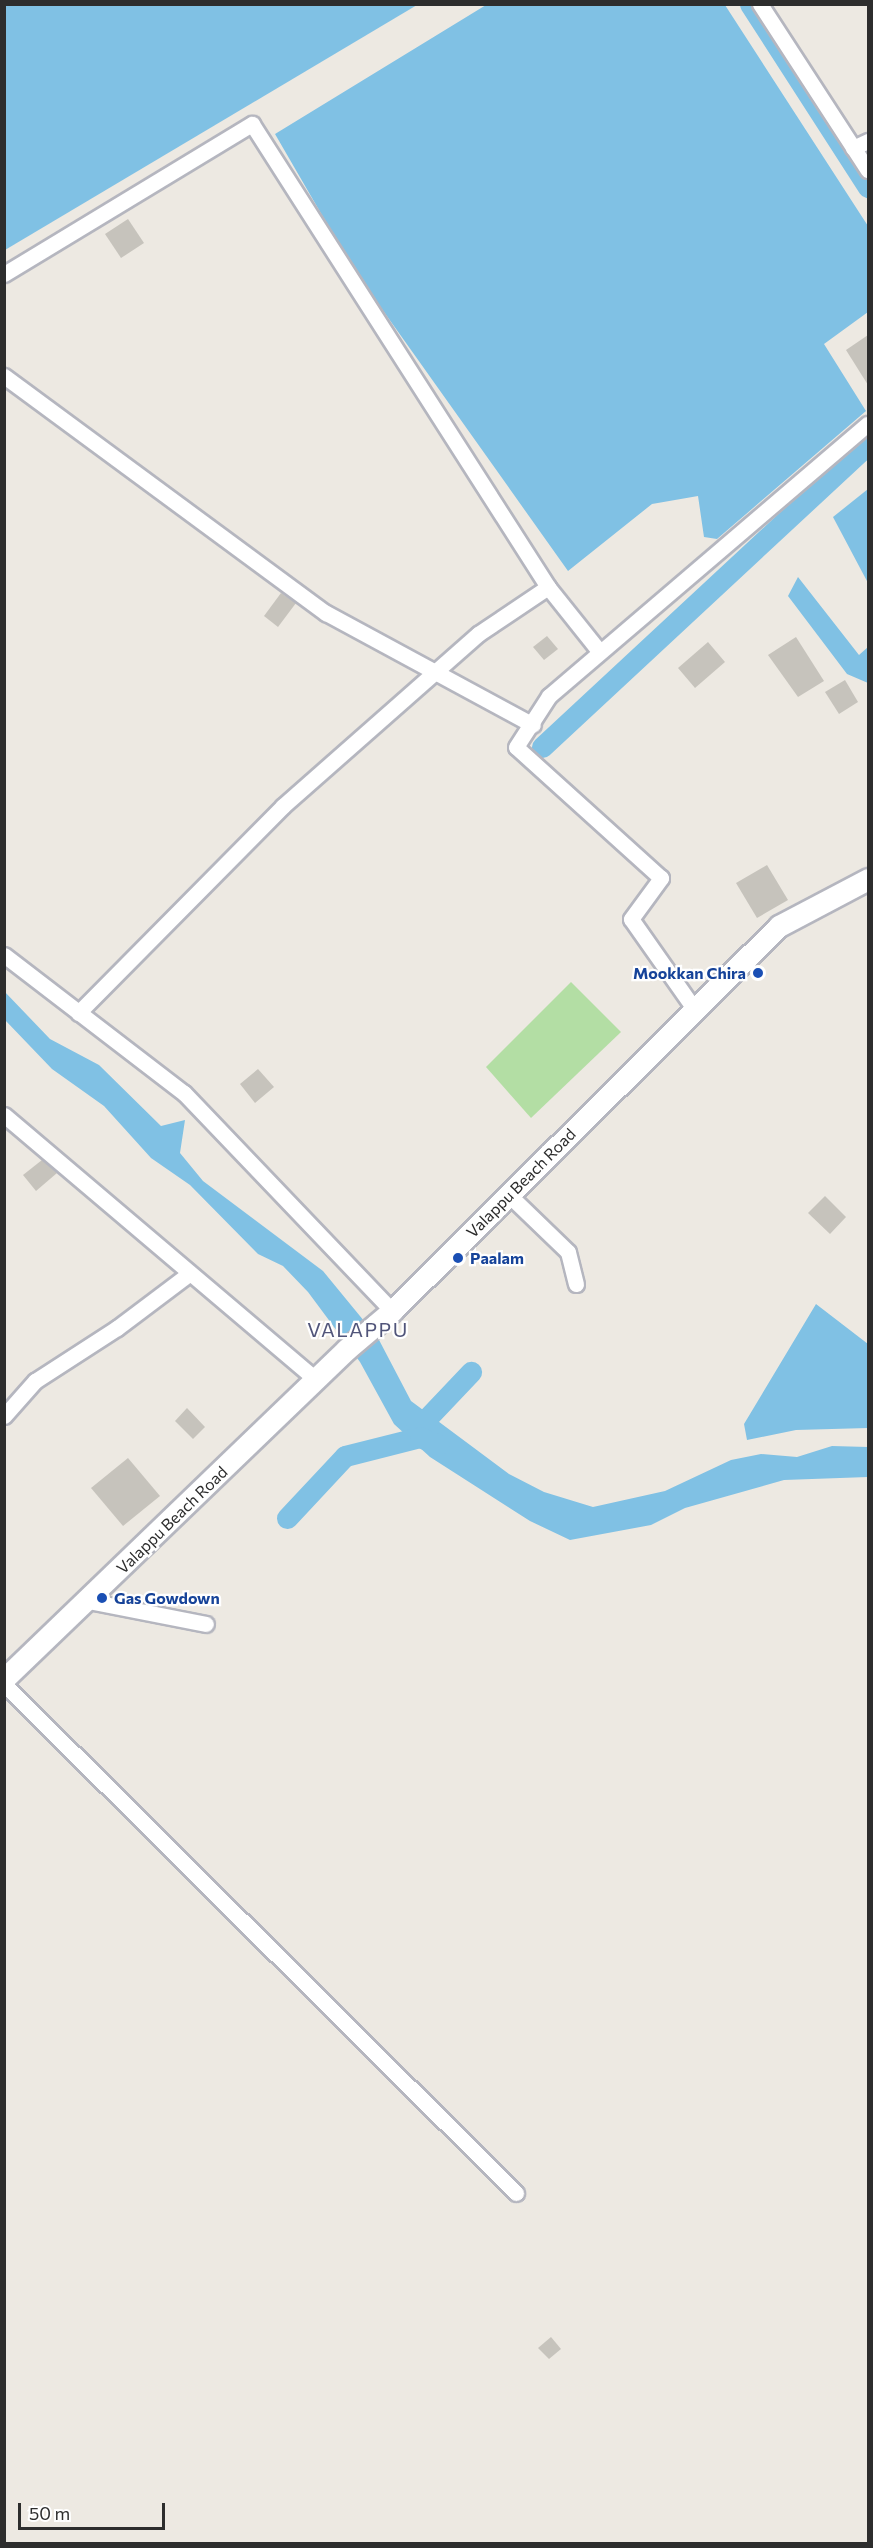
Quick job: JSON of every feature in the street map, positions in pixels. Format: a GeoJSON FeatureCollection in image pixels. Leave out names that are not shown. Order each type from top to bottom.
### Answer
{"type":"FeatureCollection","features":[{"type":"Feature","properties":{"kind":"main road","name":"Valappu Beach Road"},"geometry":{"type":"LineString","coordinates":[[4,1679],[88,1601],[347,1348],[392,1311],[779,926],[868,879]]}},
{"type":"Feature","properties":{"kind":"street"},"geometry":{"type":"LineString","coordinates":[[760,4],[868,170]]}},
{"type":"Feature","properties":{"kind":"street"},"geometry":{"type":"LineString","coordinates":[[4,274],[252,124],[548,587],[599,651]]}},
{"type":"Feature","properties":{"kind":"street"},"geometry":{"type":"LineString","coordinates":[[854,148],[868,141]]}},
{"type":"Feature","properties":{"kind":"street"},"geometry":{"type":"LineString","coordinates":[[4,376],[326,613],[532,725]]}},
{"type":"Feature","properties":{"kind":"street"},"geometry":{"type":"LineString","coordinates":[[695,1010],[631,919],[661,878],[516,747],[549,696],[599,651],[868,424]]}},
{"type":"Feature","properties":{"kind":"street"},"geometry":{"type":"LineString","coordinates":[[78,1013],[283,806],[478,634],[548,587]]}},
{"type":"Feature","properties":{"kind":"street"},"geometry":{"type":"LineString","coordinates":[[4,955],[184,1093],[392,1311]]}},
{"type":"Feature","properties":{"kind":"street"},"geometry":{"type":"LineString","coordinates":[[4,1115],[316,1380]]}},
{"type":"Feature","properties":{"kind":"street"},"geometry":{"type":"LineString","coordinates":[[509,1195],[568,1252],[576,1284]]}},
{"type":"Feature","properties":{"kind":"street"},"geometry":{"type":"LineString","coordinates":[[4,1416],[35,1381],[190,1273]]}},
{"type":"Feature","properties":{"kind":"street"},"geometry":{"type":"LineString","coordinates":[[88,1601],[206,1624]]}},
{"type":"Feature","properties":{"kind":"street"},"geometry":{"type":"LineString","coordinates":[[4,1684],[516,2193]]}},
{"type":"Feature","properties":{"kind":"green space"},"geometry":{"type":"Polygon","coordinates":[[[571,982],[621,1032],[531,1118],[486,1067],[571,982]]]}},
{"type":"Feature","properties":{"kind":"water"},"geometry":{"type":"Polygon","coordinates":[[[5,4],[417,4],[417,5],[5,250],[5,4]]]}},
{"type":"Feature","properties":{"kind":"water"},"geometry":{"type":"Polygon","coordinates":[[[486,5],[725,5],[868,226],[868,312],[824,344],[866,411],[717,539],[704,537],[698,496],[652,504],[568,571],[352,267],[275,134],[486,5]]]}},
{"type":"Feature","properties":{"kind":"water"},"geometry":{"type":"Polygon","coordinates":[[[868,489],[868,583],[833,517],[868,489]]]}},
{"type":"Feature","properties":{"kind":"water"},"geometry":{"type":"Polygon","coordinates":[[[798,577],[859,655],[868,647],[868,683],[847,674],[788,596],[798,577]]]}},
{"type":"Feature","properties":{"kind":"water"},"geometry":{"type":"Polygon","coordinates":[[[4,991],[50,1039],[99,1065],[161,1126],[185,1120],[180,1153],[203,1181],[323,1271],[378,1338],[411,1401],[509,1474],[544,1492],[593,1507],[665,1491],[731,1460],[761,1454],[797,1457],[832,1446],[868,1447],[868,1477],[784,1480],[685,1508],[651,1525],[570,1540],[530,1521],[430,1457],[394,1424],[360,1362],[308,1292],[283,1266],[258,1254],[190,1185],[151,1158],[104,1106],[52,1069],[5,1020],[4,991]]]}},
{"type":"Feature","properties":{"kind":"water"},"geometry":{"type":"Polygon","coordinates":[[[816,1304],[868,1344],[868,1428],[796,1430],[747,1440],[744,1424],[816,1304]]]}},
{"type":"Feature","properties":{"kind":"building"},"geometry":{"type":"Polygon","coordinates":[[[128,219],[144,243],[121,258],[105,234],[128,219]]]}},
{"type":"Feature","properties":{"kind":"building"},"geometry":{"type":"Polygon","coordinates":[[[868,335],[868,385],[846,350],[868,335]]]}},
{"type":"Feature","properties":{"kind":"building"},"geometry":{"type":"Polygon","coordinates":[[[281,593],[296,603],[278,627],[264,616],[281,593]]]}},
{"type":"Feature","properties":{"kind":"building"},"geometry":{"type":"Polygon","coordinates":[[[547,636],[558,649],[544,660],[533,647],[547,636]]]}},
{"type":"Feature","properties":{"kind":"building"},"geometry":{"type":"Polygon","coordinates":[[[796,637],[824,681],[798,697],[768,655],[796,637]]]}},
{"type":"Feature","properties":{"kind":"building"},"geometry":{"type":"Polygon","coordinates":[[[708,642],[725,662],[695,688],[678,668],[708,642]]]}},
{"type":"Feature","properties":{"kind":"building"},"geometry":{"type":"Polygon","coordinates":[[[845,680],[858,702],[839,714],[825,692],[845,680]]]}},
{"type":"Feature","properties":{"kind":"building"},"geometry":{"type":"Polygon","coordinates":[[[767,865],[788,900],[757,918],[736,883],[767,865]]]}},
{"type":"Feature","properties":{"kind":"building"},"geometry":{"type":"Polygon","coordinates":[[[258,1069],[274,1087],[255,1103],[240,1084],[258,1069]]]}},
{"type":"Feature","properties":{"kind":"building"},"geometry":{"type":"Polygon","coordinates":[[[42,1160],[57,1173],[36,1191],[23,1175],[42,1160]]]}},
{"type":"Feature","properties":{"kind":"building"},"geometry":{"type":"Polygon","coordinates":[[[825,1196],[846,1217],[830,1234],[808,1213],[825,1196]]]}},
{"type":"Feature","properties":{"kind":"building"},"geometry":{"type":"Polygon","coordinates":[[[187,1408],[205,1427],[193,1439],[175,1421],[187,1408]]]}},
{"type":"Feature","properties":{"kind":"building"},"geometry":{"type":"Polygon","coordinates":[[[128,1458],[160,1496],[123,1526],[91,1488],[128,1458]]]}},
{"type":"Feature","properties":{"kind":"building"},"geometry":{"type":"Polygon","coordinates":[[[551,2337],[561,2349],[549,2359],[538,2348],[551,2337]]]}},
{"type":"Feature","properties":{"kind":"waterway"},"geometry":{"type":"LineString","coordinates":[[750,4],[868,187]]}},
{"type":"Feature","properties":{"kind":"waterway"},"geometry":{"type":"LineString","coordinates":[[542,747],[868,444]]}},
{"type":"Feature","properties":{"kind":"waterway"},"geometry":{"type":"LineString","coordinates":[[414,1432],[471,1372]]}},
{"type":"Feature","properties":{"kind":"waterway"},"geometry":{"type":"LineString","coordinates":[[287,1518],[345,1456],[420,1437],[438,1445]]}},
{"type":"Feature","properties":{"kind":"place","name":"Mookkan Chira"},"geometry":{"type":"Point","coordinates":[758,973]}},
{"type":"Feature","properties":{"kind":"place","name":"Paalam"},"geometry":{"type":"Point","coordinates":[458,1258]}},
{"type":"Feature","properties":{"kind":"place","name":"Gas Gowdown"},"geometry":{"type":"Point","coordinates":[102,1598]}},
{"type":"Feature","properties":{"kind":"district","name":"VALAPPU"},"geometry":{"type":"Point","coordinates":[358,1329]}}]}
